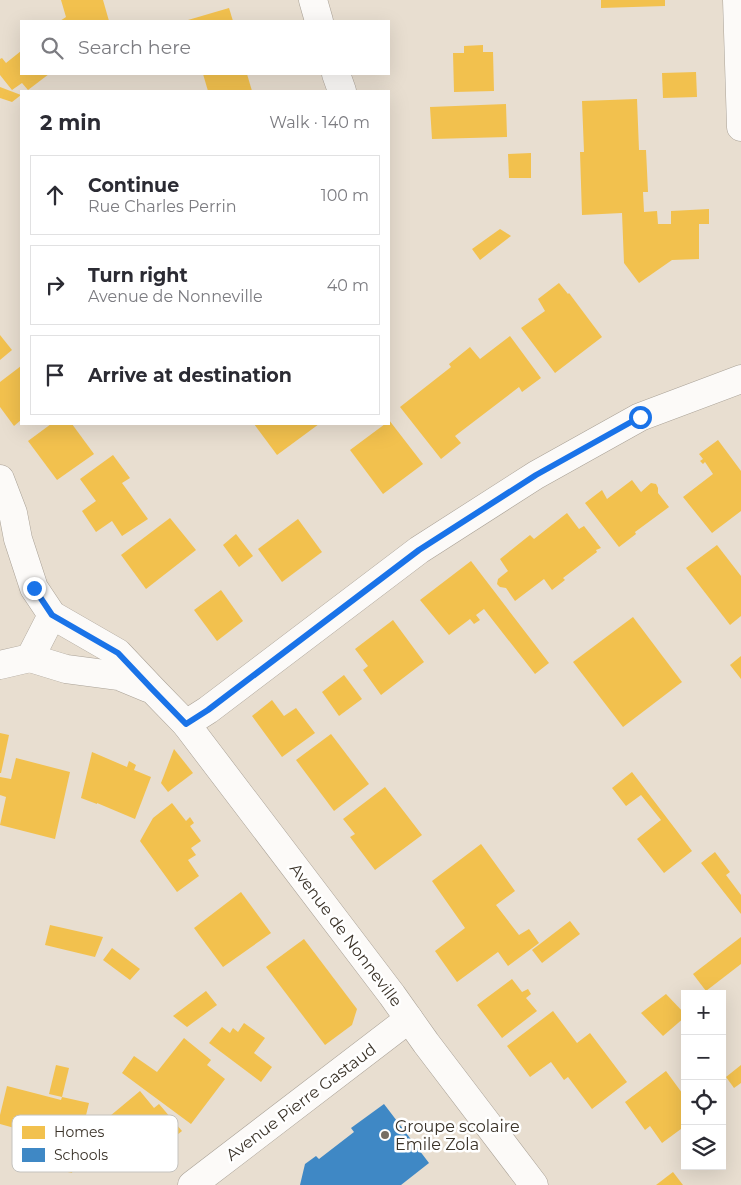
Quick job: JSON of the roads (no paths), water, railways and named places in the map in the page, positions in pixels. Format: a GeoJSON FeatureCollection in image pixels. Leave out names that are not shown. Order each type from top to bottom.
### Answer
{"type":"FeatureCollection","features":[{"type":"Feature","properties":{"kind":"street"},"geometry":{"type":"LineString","coordinates":[[312,0],[319,20]]}},
{"type":"Feature","properties":{"kind":"street"},"geometry":{"type":"LineString","coordinates":[[737,0],[741,127]]}},
{"type":"Feature","properties":{"kind":"street"},"geometry":{"type":"LineString","coordinates":[[336,75],[342,90]]}},
{"type":"Feature","properties":{"kind":"street"},"geometry":{"type":"LineString","coordinates":[[186,724],[208,710],[419,550],[536,475],[640,417],[741,379]]}},
{"type":"Feature","properties":{"kind":"street","name":"Avenue de Nonneville"},"geometry":{"type":"LineString","coordinates":[[0,478],[13,513],[18,539],[34,588],[52,615],[118,653],[186,724],[534,1185]]}},
{"type":"Feature","properties":{"kind":"street"},"geometry":{"type":"LineString","coordinates":[[0,665],[30,658],[52,615]]}},
{"type":"Feature","properties":{"kind":"street","name":"Avenue de Nonneville"},"geometry":{"type":"LineString","coordinates":[[30,658],[66,670],[119,676],[152,689]]}},
{"type":"Feature","properties":{"kind":"street","name":"Avenue Pierre Gastaud"},"geometry":{"type":"LineString","coordinates":[[192,1185],[409,1019]]}},
{"type":"Feature","properties":{"kind":"place","name":"Groupe scolaire Emile Zola"},"geometry":{"type":"Point","coordinates":[385,1135]}}]}
